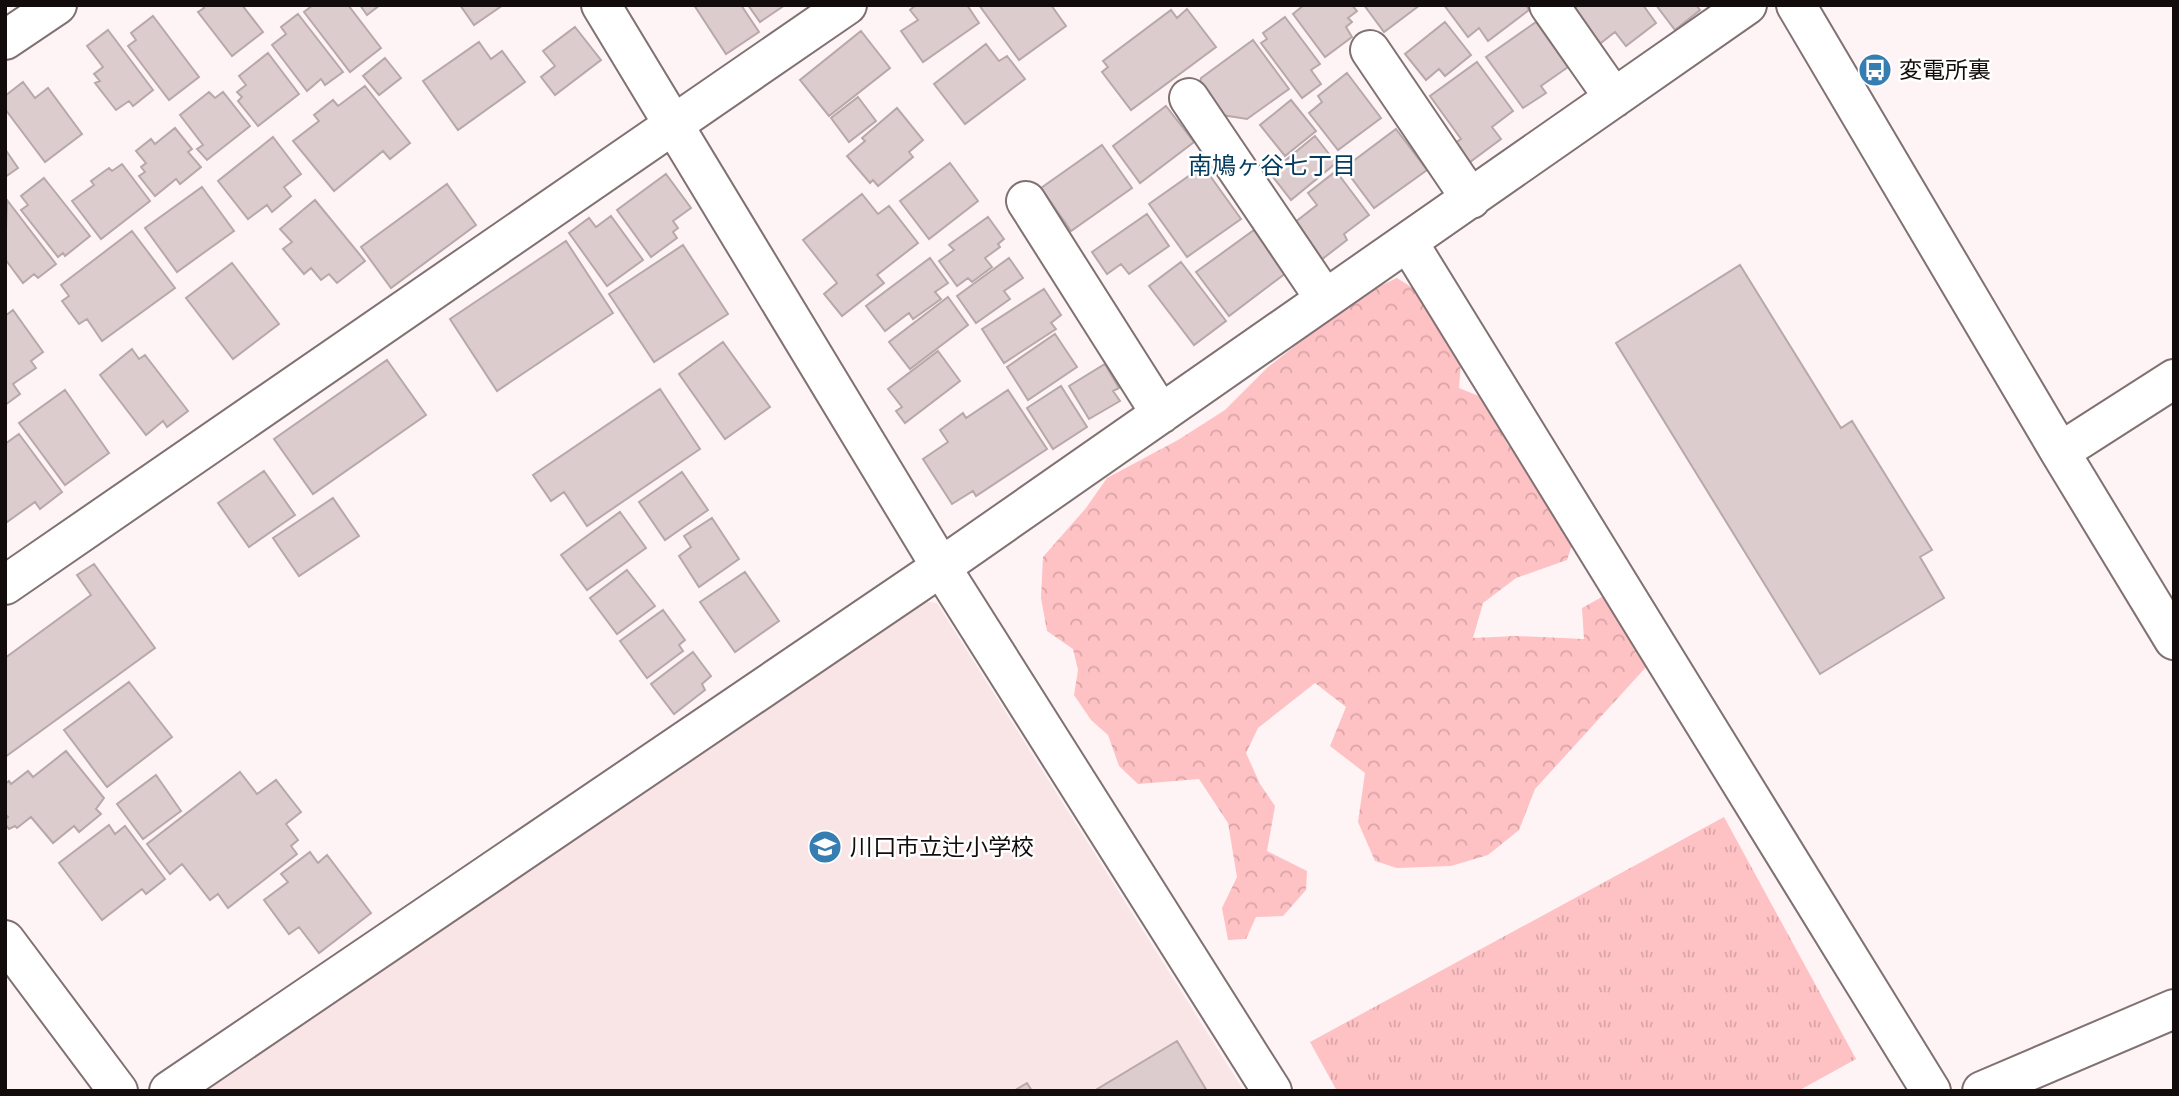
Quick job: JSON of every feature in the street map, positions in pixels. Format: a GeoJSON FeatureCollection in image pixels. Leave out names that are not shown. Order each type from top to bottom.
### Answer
{"type":"FeatureCollection","features":[{"type":"Feature","properties":{"kind":"street"},"geometry":{"type":"LineString","coordinates":[[5,40],[57,5]]}},
{"type":"Feature","properties":{"kind":"street"},"geometry":{"type":"LineString","coordinates":[[601,5],[941,567],[1272,1091]]}},
{"type":"Feature","properties":{"kind":"street"},"geometry":{"type":"LineString","coordinates":[[5,584],[847,5]]}},
{"type":"Feature","properties":{"kind":"street"},"geometry":{"type":"LineString","coordinates":[[1549,5],[1614,98]]}},
{"type":"Feature","properties":{"kind":"street"},"geometry":{"type":"LineString","coordinates":[[169,1091],[941,567],[1747,5]]}},
{"type":"Feature","properties":{"kind":"street"},"geometry":{"type":"LineString","coordinates":[[1796,5],[2174,640]]}},
{"type":"Feature","properties":{"kind":"street"},"geometry":{"type":"LineString","coordinates":[[1370,50],[1471,198]]}},
{"type":"Feature","properties":{"kind":"street"},"geometry":{"type":"LineString","coordinates":[[1189,97],[1325,299]]}},
{"type":"Feature","properties":{"kind":"street"},"geometry":{"type":"LineString","coordinates":[[1026,201],[1161,414]]}},
{"type":"Feature","properties":{"kind":"street"},"geometry":{"type":"LineString","coordinates":[[1408,242],[1930,1091]]}},
{"type":"Feature","properties":{"kind":"street"},"geometry":{"type":"LineString","coordinates":[[2060,452],[2174,379]]}},
{"type":"Feature","properties":{"kind":"street"},"geometry":{"type":"LineString","coordinates":[[5,940],[118,1091]]}},
{"type":"Feature","properties":{"kind":"street"},"geometry":{"type":"LineString","coordinates":[[1982,1091],[2174,1009]]}},
{"type":"Feature","properties":{"kind":"shaded area","name":"川口市立辻小学校"},"geometry":{"type":"Polygon","coordinates":[[[917,601],[937,603],[1244,1091],[205,1091],[917,601]]]}},
{"type":"Feature","properties":{"kind":"green space"},"geometry":{"type":"Polygon","coordinates":[[[1397,278],[1427,297],[1461,362],[1459,388],[1491,401],[1507,444],[1528,465],[1574,539],[1567,560],[1516,578],[1483,603],[1473,638],[1516,636],[1584,639],[1582,608],[1609,593],[1647,666],[1535,789],[1519,830],[1488,855],[1451,866],[1397,868],[1375,861],[1358,822],[1365,773],[1330,746],[1346,707],[1315,683],[1258,728],[1246,753],[1260,784],[1275,806],[1267,851],[1307,871],[1306,890],[1283,916],[1256,917],[1246,939],[1228,940],[1222,908],[1237,877],[1228,823],[1199,779],[1138,784],[1119,766],[1108,735],[1091,720],[1074,695],[1078,670],[1073,649],[1047,631],[1041,598],[1043,557],[1086,508],[1107,478],[1178,440],[1225,410],[1268,367],[1317,329],[1367,292],[1397,278]]]}},
{"type":"Feature","properties":{"kind":"green space"},"geometry":{"type":"Polygon","coordinates":[[[1724,817],[1856,1059],[1798,1091],[1337,1091],[1310,1042],[1724,817]]]}},
{"type":"Feature","properties":{"kind":"building"},"geometry":{"type":"Polygon","coordinates":[[[202,5],[242,5],[263,32],[232,56],[198,12],[204,8],[202,5]]]}},
{"type":"Feature","properties":{"kind":"building"},"geometry":{"type":"Polygon","coordinates":[[[313,5],[348,5],[381,48],[350,72],[304,12],[313,5]]]}},
{"type":"Feature","properties":{"kind":"building"},"geometry":{"type":"Polygon","coordinates":[[[360,5],[380,5],[367,15],[360,5]]]}},
{"type":"Feature","properties":{"kind":"building"},"geometry":{"type":"Polygon","coordinates":[[[460,5],[503,5],[474,25],[460,5]]]}},
{"type":"Feature","properties":{"kind":"building"},"geometry":{"type":"Polygon","coordinates":[[[694,5],[741,5],[759,32],[726,54],[694,5]]]}},
{"type":"Feature","properties":{"kind":"building"},"geometry":{"type":"Polygon","coordinates":[[[748,5],[785,5],[760,22],[748,5]]]}},
{"type":"Feature","properties":{"kind":"building"},"geometry":{"type":"Polygon","coordinates":[[[916,5],[967,5],[979,23],[923,62],[901,31],[918,20],[910,10],[916,5]]]}},
{"type":"Feature","properties":{"kind":"building"},"geometry":{"type":"Polygon","coordinates":[[[979,5],[1051,5],[1066,26],[1019,60],[979,5]]]}},
{"type":"Feature","properties":{"kind":"building"},"geometry":{"type":"Polygon","coordinates":[[[1304,5],[1352,5],[1357,11],[1348,18],[1352,22],[1346,27],[1352,37],[1325,57],[1293,14],[1304,5]]]}},
{"type":"Feature","properties":{"kind":"building"},"geometry":{"type":"Polygon","coordinates":[[[1364,5],[1420,5],[1384,32],[1364,5]]]}},
{"type":"Feature","properties":{"kind":"building"},"geometry":{"type":"Polygon","coordinates":[[[1444,5],[1526,5],[1529,10],[1488,41],[1479,28],[1468,37],[1444,5]]]}},
{"type":"Feature","properties":{"kind":"building"},"geometry":{"type":"Polygon","coordinates":[[[1578,5],[1643,5],[1656,23],[1626,46],[1615,32],[1597,46],[1571,11],[1578,5]]]}},
{"type":"Feature","properties":{"kind":"building"},"geometry":{"type":"Polygon","coordinates":[[[1656,5],[1696,5],[1700,10],[1675,30],[1656,5]]]}},
{"type":"Feature","properties":{"kind":"building"},"geometry":{"type":"Polygon","coordinates":[[[1187,9],[1216,47],[1131,110],[1102,72],[1108,67],[1103,61],[1171,10],[1177,18],[1187,9]]]}},
{"type":"Feature","properties":{"kind":"building"},"geometry":{"type":"Polygon","coordinates":[[[298,14],[343,72],[325,85],[321,79],[307,91],[272,45],[286,34],[281,27],[298,14]]]}},
{"type":"Feature","properties":{"kind":"building"},"geometry":{"type":"Polygon","coordinates":[[[153,16],[199,77],[169,100],[128,46],[136,40],[131,33],[153,16]]]}},
{"type":"Feature","properties":{"kind":"building"},"geometry":{"type":"Polygon","coordinates":[[[1285,17],[1320,64],[1311,70],[1321,84],[1302,98],[1261,43],[1267,39],[1263,33],[1285,17]]]}},
{"type":"Feature","properties":{"kind":"building"},"geometry":{"type":"Polygon","coordinates":[[[1445,22],[1471,55],[1445,76],[1439,69],[1426,80],[1405,54],[1445,22]]]}},
{"type":"Feature","properties":{"kind":"building"},"geometry":{"type":"Polygon","coordinates":[[[1536,22],[1568,67],[1541,86],[1546,93],[1523,108],[1486,57],[1536,22]]]}},
{"type":"Feature","properties":{"kind":"building"},"geometry":{"type":"Polygon","coordinates":[[[575,27],[601,60],[555,95],[541,77],[555,66],[543,51],[575,27]]]}},
{"type":"Feature","properties":{"kind":"building"},"geometry":{"type":"Polygon","coordinates":[[[108,30],[153,90],[133,106],[129,101],[116,110],[95,83],[100,81],[94,74],[103,67],[87,46],[108,30]]]}},
{"type":"Feature","properties":{"kind":"building"},"geometry":{"type":"Polygon","coordinates":[[[861,31],[890,68],[829,116],[800,80],[861,31]]]}},
{"type":"Feature","properties":{"kind":"building"},"geometry":{"type":"Polygon","coordinates":[[[1253,40],[1289,89],[1247,119],[1222,115],[1198,91],[1201,78],[1253,40]]]}},
{"type":"Feature","properties":{"kind":"building"},"geometry":{"type":"Polygon","coordinates":[[[479,42],[491,59],[502,51],[525,82],[458,130],[423,81],[479,42]]]}},
{"type":"Feature","properties":{"kind":"building"},"geometry":{"type":"Polygon","coordinates":[[[986,44],[999,61],[1007,56],[1025,79],[965,124],[934,84],[986,44]]]}},
{"type":"Feature","properties":{"kind":"building"},"geometry":{"type":"Polygon","coordinates":[[[268,53],[299,94],[258,126],[238,101],[242,97],[237,92],[246,85],[239,76],[268,53]]]}},
{"type":"Feature","properties":{"kind":"building"},"geometry":{"type":"Polygon","coordinates":[[[385,58],[401,78],[379,95],[363,76],[385,58]]]}},
{"type":"Feature","properties":{"kind":"building"},"geometry":{"type":"Polygon","coordinates":[[[1477,62],[1513,111],[1492,127],[1501,139],[1470,162],[1455,143],[1461,139],[1430,96],[1477,62]]]}},
{"type":"Feature","properties":{"kind":"building"},"geometry":{"type":"Polygon","coordinates":[[[1347,73],[1381,118],[1338,150],[1309,113],[1322,102],[1318,96],[1347,73]]]}},
{"type":"Feature","properties":{"kind":"building"},"geometry":{"type":"Polygon","coordinates":[[[23,82],[35,98],[48,88],[82,134],[45,162],[5,109],[5,96],[23,82]]]}},
{"type":"Feature","properties":{"kind":"building"},"geometry":{"type":"Polygon","coordinates":[[[365,86],[410,143],[390,159],[383,151],[334,191],[293,141],[319,121],[314,115],[333,100],[338,106],[365,86]]]}},
{"type":"Feature","properties":{"kind":"building"},"geometry":{"type":"Polygon","coordinates":[[[209,92],[215,98],[223,92],[250,126],[207,160],[197,149],[203,145],[180,115],[209,92]]]}},
{"type":"Feature","properties":{"kind":"building"},"geometry":{"type":"Polygon","coordinates":[[[858,97],[876,121],[849,142],[831,118],[858,97]]]}},
{"type":"Feature","properties":{"kind":"building"},"geometry":{"type":"Polygon","coordinates":[[[1291,100],[1316,131],[1285,156],[1260,125],[1291,100]]]}},
{"type":"Feature","properties":{"kind":"building"},"geometry":{"type":"Polygon","coordinates":[[[1166,106],[1194,142],[1140,183],[1113,146],[1166,106]]]}},
{"type":"Feature","properties":{"kind":"building"},"geometry":{"type":"Polygon","coordinates":[[[897,108],[923,140],[909,152],[913,157],[878,186],[873,180],[870,183],[847,156],[865,141],[862,138],[897,108]]]}},
{"type":"Feature","properties":{"kind":"building"},"geometry":{"type":"Polygon","coordinates":[[[175,128],[192,149],[188,152],[201,167],[180,184],[176,179],[155,196],[139,176],[145,172],[141,167],[146,163],[136,151],[151,139],[155,144],[175,128]]]}},
{"type":"Feature","properties":{"kind":"building"},"geometry":{"type":"Polygon","coordinates":[[[1396,129],[1427,170],[1374,208],[1344,168],[1396,129]]]}},
{"type":"Feature","properties":{"kind":"building"},"geometry":{"type":"Polygon","coordinates":[[[1315,136],[1336,163],[1291,200],[1270,173],[1315,136]]]}},
{"type":"Feature","properties":{"kind":"building"},"geometry":{"type":"Polygon","coordinates":[[[273,137],[301,174],[284,187],[291,196],[272,212],[267,205],[248,219],[218,181],[273,137]]]}},
{"type":"Feature","properties":{"kind":"building"},"geometry":{"type":"Polygon","coordinates":[[[1102,145],[1132,188],[1071,231],[1041,188],[1102,145]]]}},
{"type":"Feature","properties":{"kind":"building"},"geometry":{"type":"Polygon","coordinates":[[[5,149],[18,168],[5,177],[5,149]]]}},
{"type":"Feature","properties":{"kind":"building"},"geometry":{"type":"Polygon","coordinates":[[[950,163],[978,201],[929,239],[900,201],[950,163]]]}},
{"type":"Feature","properties":{"kind":"building"},"geometry":{"type":"Polygon","coordinates":[[[122,164],[150,201],[101,239],[72,201],[94,185],[91,181],[109,168],[112,171],[122,164]]]}},
{"type":"Feature","properties":{"kind":"building"},"geometry":{"type":"Polygon","coordinates":[[[1203,166],[1241,219],[1187,257],[1149,204],[1203,166]]]}},
{"type":"Feature","properties":{"kind":"building"},"geometry":{"type":"Polygon","coordinates":[[[1336,171],[1369,215],[1344,234],[1347,240],[1321,260],[1294,223],[1317,205],[1308,193],[1336,171]]]}},
{"type":"Feature","properties":{"kind":"building"},"geometry":{"type":"Polygon","coordinates":[[[666,174],[691,208],[673,221],[678,228],[673,232],[677,238],[651,257],[617,210],[666,174]]]}},
{"type":"Feature","properties":{"kind":"building"},"geometry":{"type":"Polygon","coordinates":[[[44,178],[90,236],[65,256],[63,253],[58,257],[21,210],[28,205],[21,196],[44,178]]]}},
{"type":"Feature","properties":{"kind":"building"},"geometry":{"type":"Polygon","coordinates":[[[447,184],[476,225],[391,288],[361,247],[447,184]]]}},
{"type":"Feature","properties":{"kind":"building"},"geometry":{"type":"Polygon","coordinates":[[[202,187],[234,231],[177,272],[145,228],[202,187]]]}},
{"type":"Feature","properties":{"kind":"building"},"geometry":{"type":"Polygon","coordinates":[[[862,194],[878,214],[889,206],[918,243],[877,275],[884,283],[842,316],[824,294],[837,283],[803,240],[862,194]]]}},
{"type":"Feature","properties":{"kind":"building"},"geometry":{"type":"Polygon","coordinates":[[[7,200],[56,264],[38,278],[34,274],[23,283],[5,259],[7,200]]]}},
{"type":"Feature","properties":{"kind":"building"},"geometry":{"type":"Polygon","coordinates":[[[315,200],[365,261],[337,283],[329,274],[321,280],[311,268],[304,274],[283,249],[292,242],[280,229],[315,200]]]}},
{"type":"Feature","properties":{"kind":"building"},"geometry":{"type":"Polygon","coordinates":[[[1147,214],[1169,246],[1129,274],[1121,264],[1107,274],[1092,252],[1147,214]]]}},
{"type":"Feature","properties":{"kind":"building"},"geometry":{"type":"Polygon","coordinates":[[[611,216],[643,260],[607,286],[569,233],[589,218],[596,227],[611,216]]]}},
{"type":"Feature","properties":{"kind":"building"},"geometry":{"type":"Polygon","coordinates":[[[988,217],[1004,239],[998,244],[1000,247],[985,258],[992,267],[972,282],[968,278],[957,286],[939,261],[954,250],[949,245],[988,217]]]}},
{"type":"Feature","properties":{"kind":"building"},"geometry":{"type":"Polygon","coordinates":[[[1254,230],[1286,273],[1229,316],[1196,272],[1254,230]]]}},
{"type":"Feature","properties":{"kind":"building"},"geometry":{"type":"Polygon","coordinates":[[[132,231],[175,288],[102,341],[87,319],[79,324],[62,301],[69,296],[61,285],[132,231]]]}},
{"type":"Feature","properties":{"kind":"building"},"geometry":{"type":"Polygon","coordinates":[[[566,241],[613,313],[497,391],[450,319],[566,241]]]}},
{"type":"Feature","properties":{"kind":"building"},"geometry":{"type":"Polygon","coordinates":[[[683,245],[728,314],[654,362],[609,294],[683,245]]]}},
{"type":"Feature","properties":{"kind":"building"},"geometry":{"type":"Polygon","coordinates":[[[930,258],[948,283],[935,292],[941,299],[913,319],[909,313],[885,331],[866,306],[930,258]]]}},
{"type":"Feature","properties":{"kind":"building"},"geometry":{"type":"Polygon","coordinates":[[[1009,258],[1023,278],[1004,291],[1010,299],[976,323],[957,296],[1009,258]]]}},
{"type":"Feature","properties":{"kind":"building"},"geometry":{"type":"Polygon","coordinates":[[[1181,262],[1226,321],[1194,345],[1149,286],[1181,262]]]}},
{"type":"Feature","properties":{"kind":"building"},"geometry":{"type":"Polygon","coordinates":[[[232,263],[279,324],[233,359],[186,298],[232,263]]]}},
{"type":"Feature","properties":{"kind":"building"},"geometry":{"type":"Polygon","coordinates":[[[1740,265],[1841,428],[1852,421],[1932,550],[1920,557],[1944,598],[1820,674],[1616,343],[1740,265]]]}},
{"type":"Feature","properties":{"kind":"building"},"geometry":{"type":"Polygon","coordinates":[[[1044,289],[1061,315],[1051,323],[1056,329],[1004,363],[982,329],[1044,289]]]}},
{"type":"Feature","properties":{"kind":"building"},"geometry":{"type":"Polygon","coordinates":[[[948,297],[968,325],[910,369],[889,342],[948,297]]]}},
{"type":"Feature","properties":{"kind":"building"},"geometry":{"type":"Polygon","coordinates":[[[13,310],[43,352],[31,361],[36,368],[13,384],[20,394],[5,405],[5,316],[13,310]]]}},
{"type":"Feature","properties":{"kind":"building"},"geometry":{"type":"Polygon","coordinates":[[[1055,334],[1077,367],[1028,400],[1007,367],[1055,334]]]}},
{"type":"Feature","properties":{"kind":"building"},"geometry":{"type":"Polygon","coordinates":[[[723,342],[770,407],[725,439],[679,374],[723,342]]]}},
{"type":"Feature","properties":{"kind":"building"},"geometry":{"type":"Polygon","coordinates":[[[132,349],[139,359],[145,355],[188,411],[167,427],[163,421],[146,435],[100,375],[132,349]]]}},
{"type":"Feature","properties":{"kind":"building"},"geometry":{"type":"Polygon","coordinates":[[[938,351],[960,381],[905,423],[896,411],[902,407],[888,389],[938,351]]]}},
{"type":"Feature","properties":{"kind":"building"},"geometry":{"type":"Polygon","coordinates":[[[387,360],[426,415],[313,494],[274,439],[387,360]]]}},
{"type":"Feature","properties":{"kind":"building"},"geometry":{"type":"Polygon","coordinates":[[[1105,364],[1119,388],[1113,391],[1120,401],[1089,419],[1069,386],[1105,364]]]}},
{"type":"Feature","properties":{"kind":"building"},"geometry":{"type":"Polygon","coordinates":[[[1061,386],[1087,427],[1053,449],[1027,408],[1061,386]]]}},
{"type":"Feature","properties":{"kind":"building"},"geometry":{"type":"Polygon","coordinates":[[[660,389],[700,449],[587,526],[564,492],[551,501],[533,475],[660,389]]]}},
{"type":"Feature","properties":{"kind":"building"},"geometry":{"type":"Polygon","coordinates":[[[65,390],[109,453],[65,485],[19,423],[65,390]]]}},
{"type":"Feature","properties":{"kind":"building"},"geometry":{"type":"Polygon","coordinates":[[[1008,390],[1047,449],[976,496],[973,491],[952,504],[923,459],[948,442],[940,430],[963,413],[966,418],[1008,390]]]}},
{"type":"Feature","properties":{"kind":"building"},"geometry":{"type":"Polygon","coordinates":[[[19,434],[62,492],[40,509],[35,502],[7,522],[5,444],[19,434]]]}},
{"type":"Feature","properties":{"kind":"building"},"geometry":{"type":"Polygon","coordinates":[[[264,471],[295,515],[249,547],[218,503],[264,471]]]}},
{"type":"Feature","properties":{"kind":"building"},"geometry":{"type":"Polygon","coordinates":[[[682,472],[708,510],[665,540],[639,502],[682,472]]]}},
{"type":"Feature","properties":{"kind":"building"},"geometry":{"type":"Polygon","coordinates":[[[333,498],[359,536],[299,576],[273,538],[333,498]]]}},
{"type":"Feature","properties":{"kind":"building"},"geometry":{"type":"Polygon","coordinates":[[[620,512],[646,548],[587,590],[561,555],[620,512]]]}},
{"type":"Feature","properties":{"kind":"building"},"geometry":{"type":"Polygon","coordinates":[[[712,518],[739,559],[699,587],[679,556],[691,547],[684,536],[712,518]]]}},
{"type":"Feature","properties":{"kind":"building"},"geometry":{"type":"Polygon","coordinates":[[[94,564],[155,648],[5,757],[5,658],[91,595],[77,575],[94,564]]]}},
{"type":"Feature","properties":{"kind":"building"},"geometry":{"type":"Polygon","coordinates":[[[627,570],[655,606],[617,634],[590,598],[627,570]]]}},
{"type":"Feature","properties":{"kind":"building"},"geometry":{"type":"Polygon","coordinates":[[[745,572],[779,621],[735,652],[700,602],[745,572]]]}},
{"type":"Feature","properties":{"kind":"building"},"geometry":{"type":"Polygon","coordinates":[[[663,610],[685,640],[679,645],[683,651],[647,678],[620,641],[663,610]]]}},
{"type":"Feature","properties":{"kind":"building"},"geometry":{"type":"Polygon","coordinates":[[[693,652],[711,676],[702,684],[705,690],[674,714],[651,684],[693,652]]]}},
{"type":"Feature","properties":{"kind":"building"},"geometry":{"type":"Polygon","coordinates":[[[129,682],[172,737],[107,787],[64,730],[129,682]]]}},
{"type":"Feature","properties":{"kind":"building"},"geometry":{"type":"Polygon","coordinates":[[[66,751],[104,798],[96,809],[101,814],[79,832],[74,826],[53,843],[31,817],[17,828],[15,826],[9,829],[5,824],[8,817],[5,814],[5,784],[9,781],[11,784],[28,771],[33,777],[66,751]]]}},
{"type":"Feature","properties":{"kind":"building"},"geometry":{"type":"Polygon","coordinates":[[[240,772],[257,794],[276,780],[301,812],[286,824],[298,840],[291,846],[297,854],[228,908],[218,894],[210,900],[182,864],[170,874],[147,844],[240,772]]]}},
{"type":"Feature","properties":{"kind":"building"},"geometry":{"type":"Polygon","coordinates":[[[156,775],[181,811],[143,839],[117,804],[156,775]]]}},
{"type":"Feature","properties":{"kind":"building"},"geometry":{"type":"Polygon","coordinates":[[[109,825],[115,834],[125,826],[165,879],[146,894],[142,889],[102,920],[59,863],[109,825]]]}},
{"type":"Feature","properties":{"kind":"building"},"geometry":{"type":"Polygon","coordinates":[[[310,852],[318,863],[327,855],[371,913],[319,953],[299,927],[289,934],[264,900],[288,882],[281,874],[310,852]]]}},
{"type":"Feature","properties":{"kind":"building"},"geometry":{"type":"Polygon","coordinates":[[[1177,1041],[1207,1091],[1094,1091],[1177,1041]]]}},
{"type":"Feature","properties":{"kind":"building"},"geometry":{"type":"Polygon","coordinates":[[[1027,1083],[1032,1091],[1014,1091],[1027,1083]]]}},
{"type":"Feature","properties":{"kind":"place","name":"変電所裏"},"geometry":{"type":"Point","coordinates":[1875,70]}},
{"type":"Feature","properties":{"kind":"place","name":"川口市立辻小学校"},"geometry":{"type":"Point","coordinates":[825,847]}},
{"type":"Feature","properties":{"kind":"district","name":"南鳩ヶ谷七丁目"},"geometry":{"type":"Point","coordinates":[1272,166]}}]}
